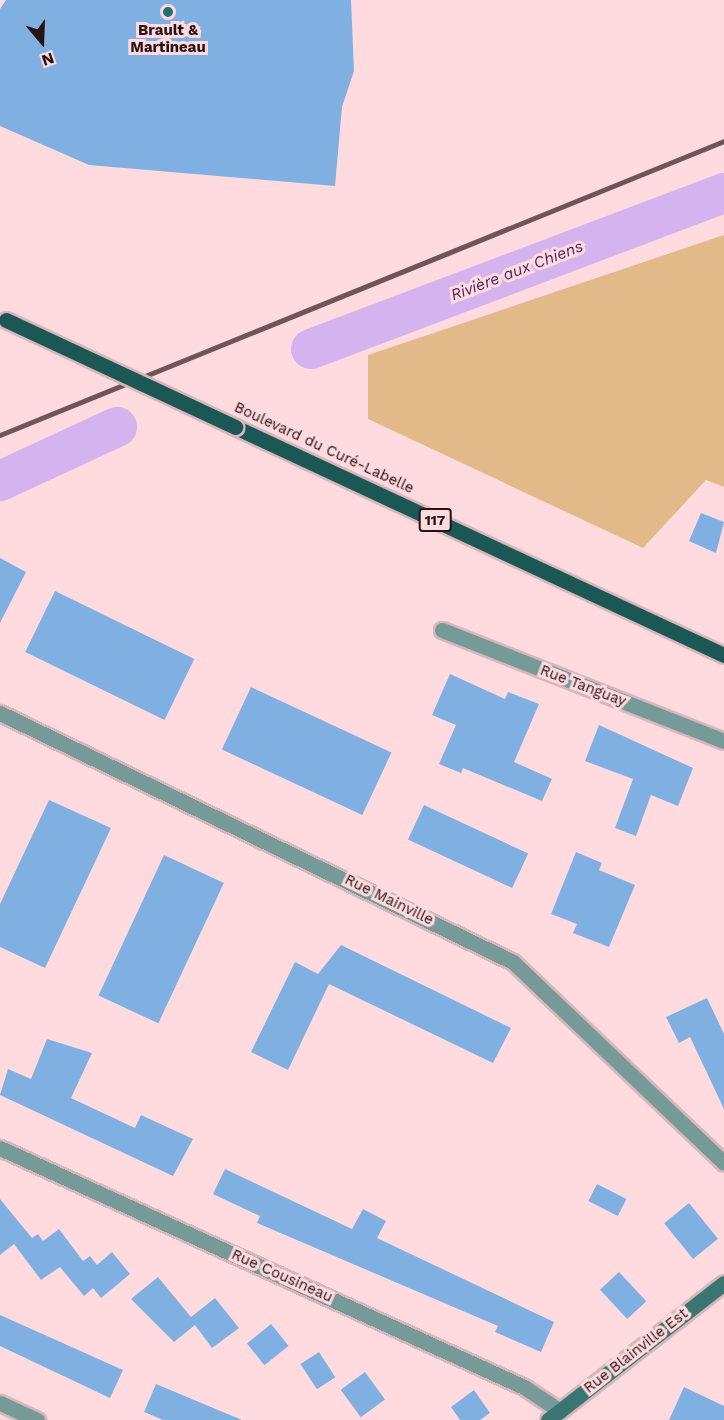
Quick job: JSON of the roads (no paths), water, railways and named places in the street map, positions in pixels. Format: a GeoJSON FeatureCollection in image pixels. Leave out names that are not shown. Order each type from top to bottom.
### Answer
{"type":"FeatureCollection","features":[{"type":"Feature","properties":{"kind":"main road","name":"Boulevard du Curé-Labelle"},"geometry":{"type":"LineString","coordinates":[[2,318],[724,655]]}},
{"type":"Feature","properties":{"kind":"street","name":"Rue Tanguay"},"geometry":{"type":"LineString","coordinates":[[442,630],[724,741]]}},
{"type":"Feature","properties":{"kind":"street","name":"Rue Mainville"},"geometry":{"type":"LineString","coordinates":[[0,713],[513,962],[724,1163]]}},
{"type":"Feature","properties":{"kind":"street","name":"Rue Cousineau"},"geometry":{"type":"LineString","coordinates":[[0,1148],[524,1387],[554,1415]]}},
{"type":"Feature","properties":{"kind":"street","name":"Rue Blainville Est"},"geometry":{"type":"LineString","coordinates":[[554,1415],[724,1283]]}},
{"type":"Feature","properties":{"kind":"street"},"geometry":{"type":"LineString","coordinates":[[0,1403],[37,1420]]}},
{"type":"Feature","properties":{"kind":"waterway","name":"Rivière aux Chiens"},"geometry":{"type":"LineString","coordinates":[[311,349],[724,193]]}},
{"type":"Feature","properties":{"kind":"waterway","name":"Rivière aux Chiens"},"geometry":{"type":"LineString","coordinates":[[0,481],[117,427]]}},
{"type":"Feature","properties":{"kind":"railway"},"geometry":{"type":"LineString","coordinates":[[0,435],[724,141]]}},
{"type":"Feature","properties":{"kind":"place","name":"Brault & Martineau"},"geometry":{"type":"Point","coordinates":[168,12]}}]}
